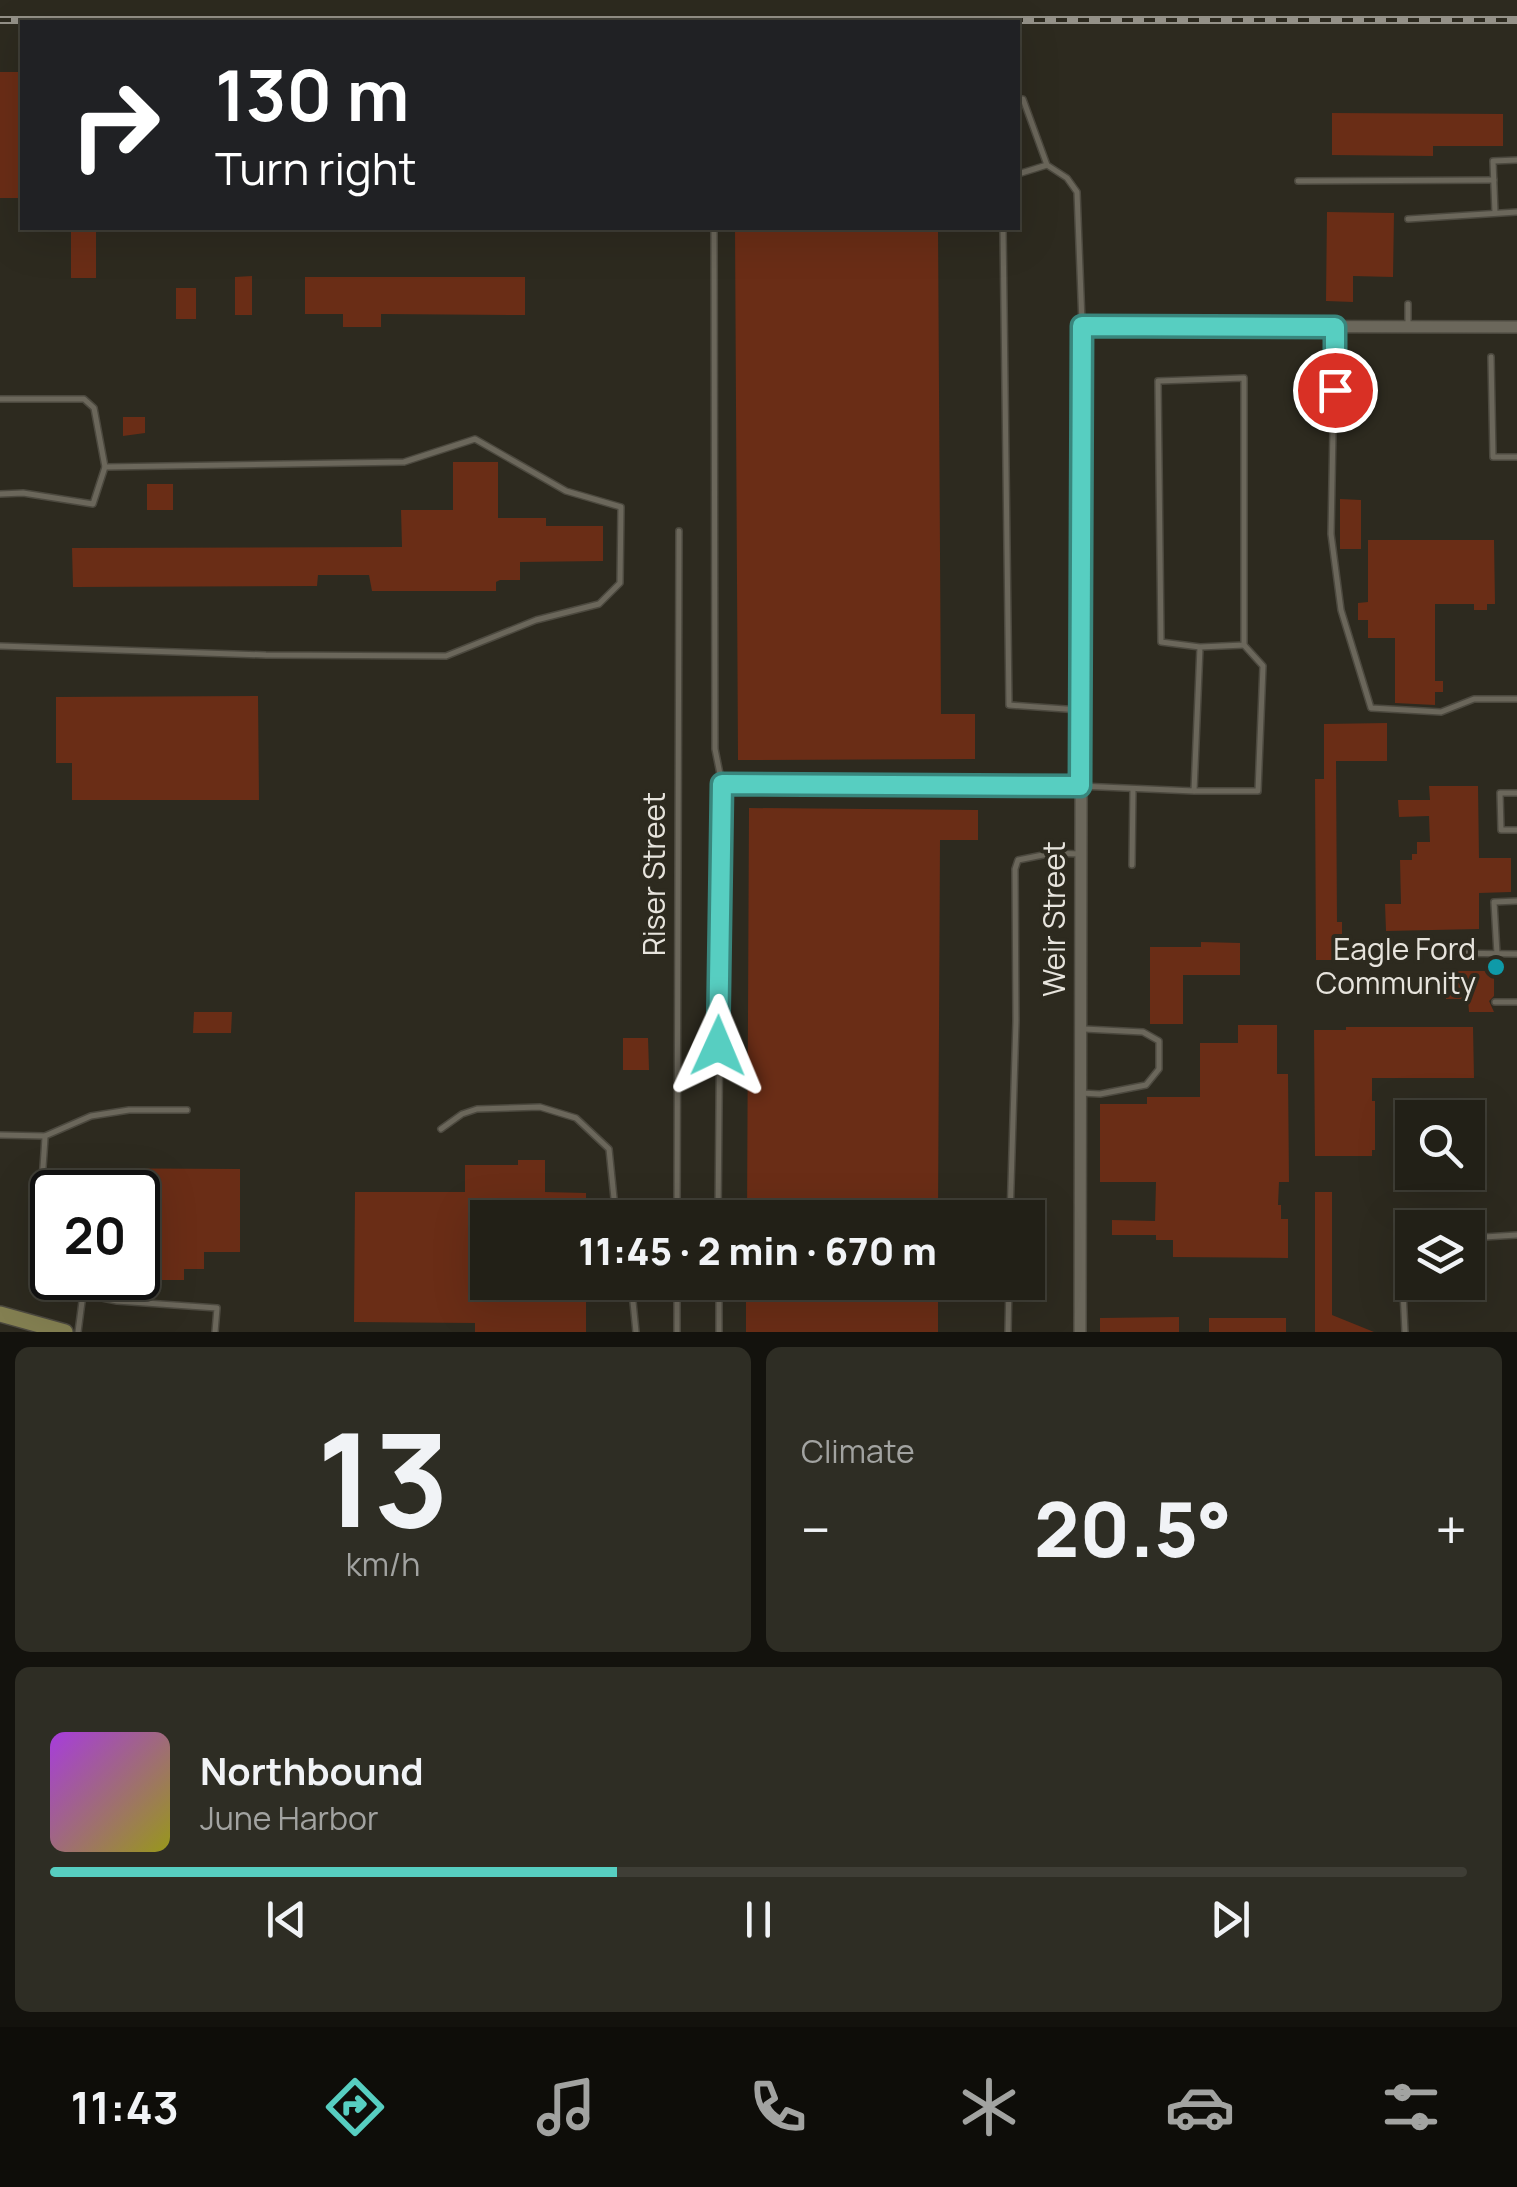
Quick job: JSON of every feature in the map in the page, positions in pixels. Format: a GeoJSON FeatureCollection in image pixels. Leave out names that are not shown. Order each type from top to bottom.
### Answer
{"type":"FeatureCollection","features":[{"type":"Feature","properties":{"kind":"main road"},"geometry":{"type":"LineString","coordinates":[[0,1314],[64,1332]]}},
{"type":"Feature","properties":{"kind":"street"},"geometry":{"type":"LineString","coordinates":[[1082,326],[1517,327]]}},
{"type":"Feature","properties":{"kind":"street","name":"Weir Street"},"geometry":{"type":"LineString","coordinates":[[1080,1332],[1082,326]]}},
{"type":"Feature","properties":{"kind":"lane"},"geometry":{"type":"LineString","coordinates":[[1020,99],[1047,165],[1067,178],[1077,192],[1082,326]]}},
{"type":"Feature","properties":{"kind":"lane"},"geometry":{"type":"LineString","coordinates":[[1495,213],[1493,161],[1517,160]]}},
{"type":"Feature","properties":{"kind":"lane"},"geometry":{"type":"LineString","coordinates":[[1020,173],[1047,165]]}},
{"type":"Feature","properties":{"kind":"lane"},"geometry":{"type":"LineString","coordinates":[[1298,180],[1494,180]]}},
{"type":"Feature","properties":{"kind":"lane"},"geometry":{"type":"LineString","coordinates":[[1408,219],[1517,212]]}},
{"type":"Feature","properties":{"kind":"lane"},"geometry":{"type":"LineString","coordinates":[[714,230],[715,749],[722,784],[718,1200]]}},
{"type":"Feature","properties":{"kind":"lane"},"geometry":{"type":"LineString","coordinates":[[1003,230],[1009,705],[1080,710]]}},
{"type":"Feature","properties":{"kind":"lane"},"geometry":{"type":"LineString","coordinates":[[1408,304],[1408,328]]}},
{"type":"Feature","properties":{"kind":"lane"},"geometry":{"type":"LineString","coordinates":[[1335,327],[1331,534],[1341,610],[1371,708],[1441,712],[1474,699],[1517,699]]}},
{"type":"Feature","properties":{"kind":"lane"},"geometry":{"type":"LineString","coordinates":[[1491,357],[1493,457],[1517,458]]}},
{"type":"Feature","properties":{"kind":"lane"},"geometry":{"type":"LineString","coordinates":[[722,784],[1080,786],[1258,792],[1263,666],[1244,644],[1244,378],[1158,381],[1161,642],[1200,647],[1244,644]]}},
{"type":"Feature","properties":{"kind":"lane"},"geometry":{"type":"LineString","coordinates":[[0,398],[84,399],[94,408],[105,467],[92,504],[0,494]]}},
{"type":"Feature","properties":{"kind":"lane"},"geometry":{"type":"LineString","coordinates":[[0,646],[266,656],[446,656],[536,620],[599,604],[620,583],[620,508],[566,491],[475,438],[404,462],[105,467]]}},
{"type":"Feature","properties":{"kind":"lane","name":"Riser Street"},"geometry":{"type":"LineString","coordinates":[[677,1200],[678,531]]}},
{"type":"Feature","properties":{"kind":"lane"},"geometry":{"type":"LineString","coordinates":[[1194,791],[1200,647]]}},
{"type":"Feature","properties":{"kind":"lane"},"geometry":{"type":"LineString","coordinates":[[1132,865],[1133,789]]}},
{"type":"Feature","properties":{"kind":"lane"},"geometry":{"type":"LineString","coordinates":[[1517,793],[1500,793],[1500,830],[1517,830]]}},
{"type":"Feature","properties":{"kind":"lane"},"geometry":{"type":"LineString","coordinates":[[1011,1200],[1016,1022],[1015,870],[1018,860],[1053,853],[1079,854]]}},
{"type":"Feature","properties":{"kind":"lane"},"geometry":{"type":"LineString","coordinates":[[1497,954],[1494,902],[1517,901]]}},
{"type":"Feature","properties":{"kind":"lane"},"geometry":{"type":"LineString","coordinates":[[1448,954],[1517,954]]}},
{"type":"Feature","properties":{"kind":"lane"},"geometry":{"type":"LineString","coordinates":[[1495,1002],[1517,1002]]}},
{"type":"Feature","properties":{"kind":"lane"},"geometry":{"type":"LineString","coordinates":[[1080,1093],[1100,1094],[1146,1085],[1159,1069],[1160,1041],[1143,1032],[1081,1029]]}},
{"type":"Feature","properties":{"kind":"lane"},"geometry":{"type":"LineString","coordinates":[[441,1128],[477,1109],[540,1107],[576,1118],[610,1149],[614,1200]]}},
{"type":"Feature","properties":{"kind":"lane"},"geometry":{"type":"LineString","coordinates":[[0,1135],[45,1136],[91,1116],[129,1110],[187,1110]]}},
{"type":"Feature","properties":{"kind":"lane"},"geometry":{"type":"LineString","coordinates":[[44,1170],[45,1136]]}},
{"type":"Feature","properties":{"kind":"lane"},"geometry":{"type":"LineString","coordinates":[[1485,1237],[1517,1235]]}},
{"type":"Feature","properties":{"kind":"lane"},"geometry":{"type":"LineString","coordinates":[[78,1332],[82,1300]]}},
{"type":"Feature","properties":{"kind":"lane"},"geometry":{"type":"LineString","coordinates":[[113,1300],[217,1308],[215,1332]]}},
{"type":"Feature","properties":{"kind":"lane"},"geometry":{"type":"LineString","coordinates":[[633,1300],[636,1332]]}},
{"type":"Feature","properties":{"kind":"lane"},"geometry":{"type":"LineString","coordinates":[[677,1300],[677,1332]]}},
{"type":"Feature","properties":{"kind":"lane"},"geometry":{"type":"LineString","coordinates":[[718,1300],[719,1332]]}},
{"type":"Feature","properties":{"kind":"lane"},"geometry":{"type":"LineString","coordinates":[[1008,1332],[1009,1300]]}},
{"type":"Feature","properties":{"kind":"lane"},"geometry":{"type":"LineString","coordinates":[[1403,1300],[1404,1332]]}},
{"type":"Feature","properties":{"kind":"building"},"geometry":{"type":"Polygon","coordinates":[[[0,72],[18,72],[18,198],[0,198],[0,72]]]}},
{"type":"Feature","properties":{"kind":"building"},"geometry":{"type":"Polygon","coordinates":[[[1332,113],[1503,114],[1503,146],[1433,146],[1433,156],[1332,155],[1332,113]]]}},
{"type":"Feature","properties":{"kind":"building"},"geometry":{"type":"Polygon","coordinates":[[[1327,212],[1394,213],[1393,277],[1353,276],[1353,302],[1326,301],[1327,212]]]}},
{"type":"Feature","properties":{"kind":"building"},"geometry":{"type":"Polygon","coordinates":[[[71,230],[96,230],[96,278],[71,278],[71,230]]]}},
{"type":"Feature","properties":{"kind":"building"},"geometry":{"type":"Polygon","coordinates":[[[735,230],[938,230],[941,714],[975,714],[975,759],[738,760],[735,230]]]}},
{"type":"Feature","properties":{"kind":"building"},"geometry":{"type":"Polygon","coordinates":[[[252,276],[252,315],[235,315],[235,277],[252,276]]]}},
{"type":"Feature","properties":{"kind":"building"},"geometry":{"type":"Polygon","coordinates":[[[305,277],[525,277],[525,315],[381,314],[381,327],[343,327],[343,314],[305,314],[305,277]]]}},
{"type":"Feature","properties":{"kind":"building"},"geometry":{"type":"Polygon","coordinates":[[[176,288],[196,288],[196,319],[176,319],[176,288]]]}},
{"type":"Feature","properties":{"kind":"building"},"geometry":{"type":"Polygon","coordinates":[[[123,417],[145,417],[145,433],[123,436],[123,417]]]}},
{"type":"Feature","properties":{"kind":"building"},"geometry":{"type":"Polygon","coordinates":[[[453,462],[498,462],[498,518],[546,518],[546,526],[603,526],[603,561],[520,562],[520,580],[500,580],[496,582],[496,591],[372,591],[369,575],[318,575],[317,586],[73,587],[72,548],[402,547],[401,510],[453,510],[453,462]]]}},
{"type":"Feature","properties":{"kind":"building"},"geometry":{"type":"Polygon","coordinates":[[[147,484],[173,484],[173,510],[147,510],[147,484]]]}},
{"type":"Feature","properties":{"kind":"building"},"geometry":{"type":"Polygon","coordinates":[[[1340,499],[1361,500],[1361,549],[1340,549],[1340,499]]]}},
{"type":"Feature","properties":{"kind":"building"},"geometry":{"type":"Polygon","coordinates":[[[1368,540],[1494,540],[1495,604],[1487,604],[1487,610],[1474,610],[1474,604],[1435,604],[1435,681],[1443,681],[1443,692],[1435,692],[1435,705],[1395,703],[1395,638],[1368,638],[1368,620],[1358,620],[1358,603],[1368,602],[1368,540]]]}},
{"type":"Feature","properties":{"kind":"building"},"geometry":{"type":"Polygon","coordinates":[[[258,696],[259,800],[72,800],[72,763],[56,763],[56,697],[258,696]]]}},
{"type":"Feature","properties":{"kind":"building"},"geometry":{"type":"Polygon","coordinates":[[[1387,723],[1387,761],[1336,761],[1337,922],[1342,922],[1342,936],[1337,936],[1337,960],[1316,960],[1315,779],[1324,779],[1324,724],[1387,723]]]}},
{"type":"Feature","properties":{"kind":"building"},"geometry":{"type":"Polygon","coordinates":[[[1429,786],[1478,786],[1479,858],[1511,858],[1511,892],[1479,893],[1479,929],[1386,931],[1385,904],[1401,904],[1400,860],[1412,860],[1412,854],[1417,854],[1417,842],[1430,842],[1429,816],[1399,817],[1398,800],[1430,800],[1429,786]]]}},
{"type":"Feature","properties":{"kind":"building"},"geometry":{"type":"Polygon","coordinates":[[[749,808],[978,810],[978,840],[940,840],[938,1200],[747,1200],[749,808]]]}},
{"type":"Feature","properties":{"kind":"building"},"geometry":{"type":"Polygon","coordinates":[[[1201,942],[1240,943],[1240,975],[1183,975],[1183,1024],[1150,1024],[1150,947],[1201,947],[1201,942]]]}},
{"type":"Feature","properties":{"kind":"building"},"geometry":{"type":"Polygon","coordinates":[[[1446,971],[1494,974],[1494,996],[1489,1001],[1494,1012],[1469,1012],[1468,999],[1446,999],[1446,971]]]}},
{"type":"Feature","properties":{"kind":"building"},"geometry":{"type":"Polygon","coordinates":[[[194,1012],[232,1012],[231,1033],[193,1033],[194,1012]]]}},
{"type":"Feature","properties":{"kind":"building"},"geometry":{"type":"Polygon","coordinates":[[[1238,1025],[1277,1025],[1277,1074],[1288,1074],[1289,1182],[1279,1182],[1278,1205],[1281,1219],[1288,1219],[1288,1258],[1173,1257],[1173,1240],[1156,1240],[1156,1235],[1112,1235],[1112,1220],[1155,1221],[1156,1182],[1100,1182],[1100,1104],[1147,1104],[1147,1097],[1200,1097],[1200,1043],[1238,1043],[1238,1025]]]}},
{"type":"Feature","properties":{"kind":"building"},"geometry":{"type":"Polygon","coordinates":[[[1473,1027],[1474,1078],[1372,1078],[1372,1156],[1315,1156],[1314,1030],[1473,1027]]]}},
{"type":"Feature","properties":{"kind":"building"},"geometry":{"type":"Polygon","coordinates":[[[623,1038],[648,1038],[649,1070],[623,1070],[623,1038]]]}},
{"type":"Feature","properties":{"kind":"building"},"geometry":{"type":"Polygon","coordinates":[[[518,1160],[545,1160],[545,1192],[586,1193],[586,1200],[470,1200],[470,1300],[586,1300],[586,1332],[475,1332],[475,1323],[354,1322],[355,1192],[465,1192],[465,1165],[518,1165],[518,1160]]]}},
{"type":"Feature","properties":{"kind":"building"},"geometry":{"type":"Polygon","coordinates":[[[240,1169],[240,1252],[204,1252],[204,1269],[184,1269],[184,1280],[160,1280],[160,1170],[55,1170],[240,1169]]]}},
{"type":"Feature","properties":{"kind":"building"},"geometry":{"type":"Polygon","coordinates":[[[1315,1192],[1332,1192],[1332,1315],[1374,1332],[1315,1332],[1315,1192]]]}},
{"type":"Feature","properties":{"kind":"building"},"geometry":{"type":"Polygon","coordinates":[[[746,1300],[938,1300],[938,1332],[746,1332],[746,1300]]]}},
{"type":"Feature","properties":{"kind":"building"},"geometry":{"type":"Polygon","coordinates":[[[1179,1317],[1179,1332],[1100,1332],[1100,1318],[1179,1317]]]}},
{"type":"Feature","properties":{"kind":"building"},"geometry":{"type":"Polygon","coordinates":[[[1209,1318],[1286,1318],[1286,1332],[1209,1332],[1209,1318]]]}},
{"type":"Feature","properties":{"kind":"railway"},"geometry":{"type":"LineString","coordinates":[[0,20],[1517,20]]}},
{"type":"Feature","properties":{"kind":"place","name":"Eagle Ford Community"},"geometry":{"type":"Point","coordinates":[1496,967]}},
{"type":"Feature","properties":{"kind":"route"},"geometry":{"type":"LineString","coordinates":[[718,1046],[722,784],[1080,786],[1082,326],[1335,327],[1335,390]]}}]}
